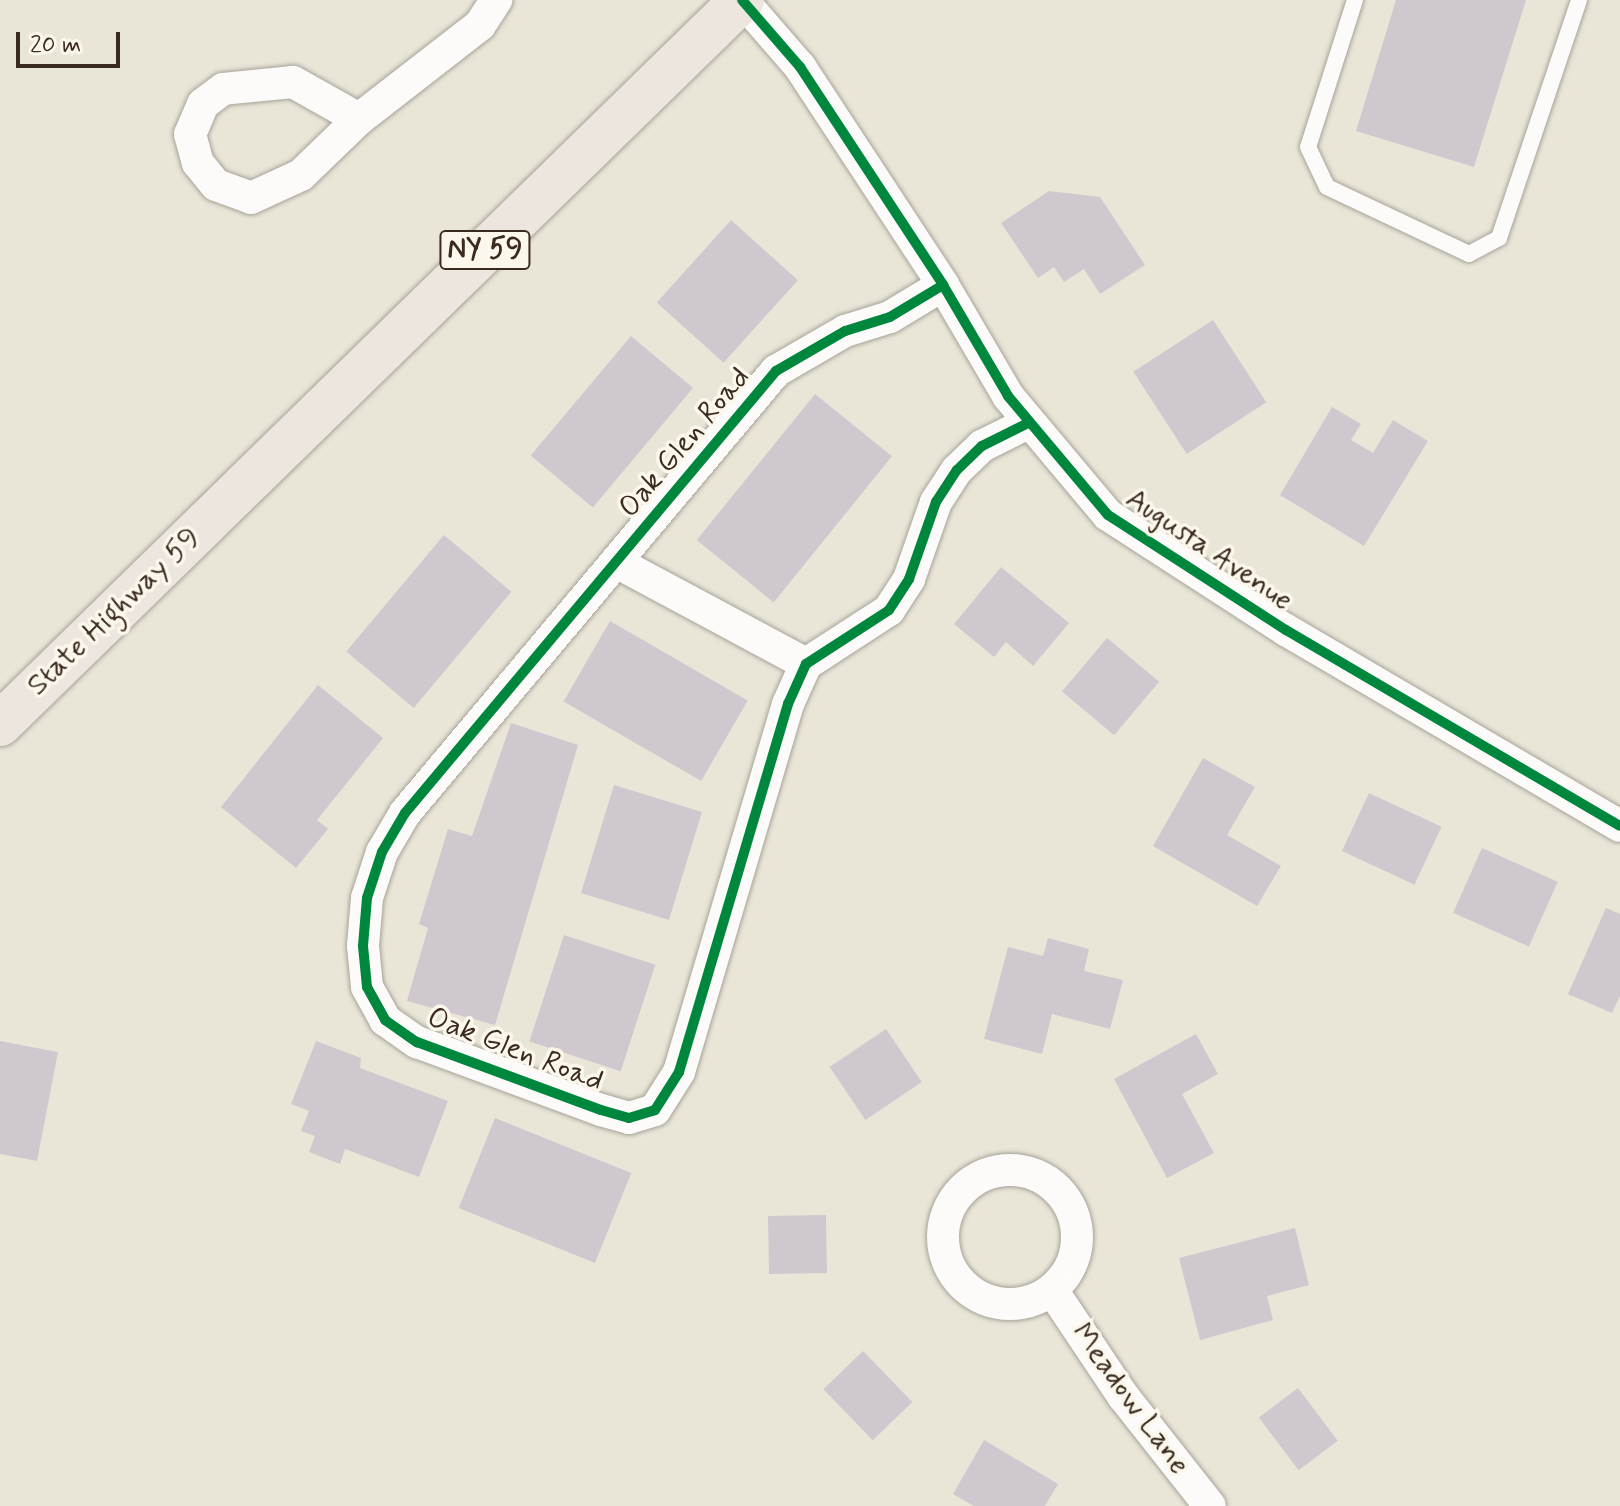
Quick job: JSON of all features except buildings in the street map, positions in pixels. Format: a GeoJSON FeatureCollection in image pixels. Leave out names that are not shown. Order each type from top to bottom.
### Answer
{"type":"FeatureCollection","features":[{"type":"Feature","properties":{"kind":"main road","name":"State Highway 59"},"geometry":{"type":"LineString","coordinates":[[0,724],[742,0]]}},
{"type":"Feature","properties":{"kind":"street"},"geometry":{"type":"LineString","coordinates":[[359,119],[293,82],[223,89],[203,104],[190,134],[198,163],[216,185],[251,198],[301,175],[359,119],[480,25],[496,0]]}},
{"type":"Feature","properties":{"kind":"street","name":"Augusta Avenue"},"geometry":{"type":"LineString","coordinates":[[742,0],[800,67],[943,285],[1028,423],[1108,515],[1286,630],[1620,826]]}},
{"type":"Feature","properties":{"kind":"street","name":"Oak Glen Road"},"geometry":{"type":"LineString","coordinates":[[616,562],[806,664],[788,704],[679,1072],[655,1110],[629,1118],[417,1042],[385,1020],[367,987],[363,946],[367,898],[382,852],[405,813],[776,371],[845,331],[872,322],[943,285]]}},
{"type":"Feature","properties":{"kind":"street"},"geometry":{"type":"LineString","coordinates":[[806,664],[889,610],[909,579],[936,502],[957,470],[982,446],[1028,423]]}},
{"type":"Feature","properties":{"kind":"street","name":"Meadow Lane"},"geometry":{"type":"LineString","coordinates":[[1016,1169],[1037,1174],[1057,1187],[1071,1206],[1078,1228],[1076,1251],[1052,1290],[1033,1301],[1000,1303],[970,1291],[955,1276],[943,1234],[947,1213],[974,1179],[1016,1169]]}},
{"type":"Feature","properties":{"kind":"street","name":"Meadow Lane"},"geometry":{"type":"LineString","coordinates":[[1052,1290],[1123,1396],[1210,1506]]}},
{"type":"Feature","properties":{"kind":"lane"},"geometry":{"type":"LineString","coordinates":[[1355,0],[1308,147],[1327,187],[1469,254],[1499,238],[1579,0]]}},
{"type":"Feature","properties":{"kind":"cycle path"},"geometry":{"type":"LineString","coordinates":[[742,0],[800,67],[943,285],[1008,396],[1108,515],[1286,630],[1620,826]]}},
{"type":"Feature","properties":{"kind":"cycle path"},"geometry":{"type":"LineString","coordinates":[[943,285],[890,317],[845,331],[776,371],[405,813],[382,852],[367,898],[363,946],[367,987],[385,1020],[417,1042],[601,1110],[629,1118],[655,1110],[679,1072],[788,704],[806,664],[889,610],[909,579],[936,502],[957,470],[982,446],[1028,423]]}}]}
